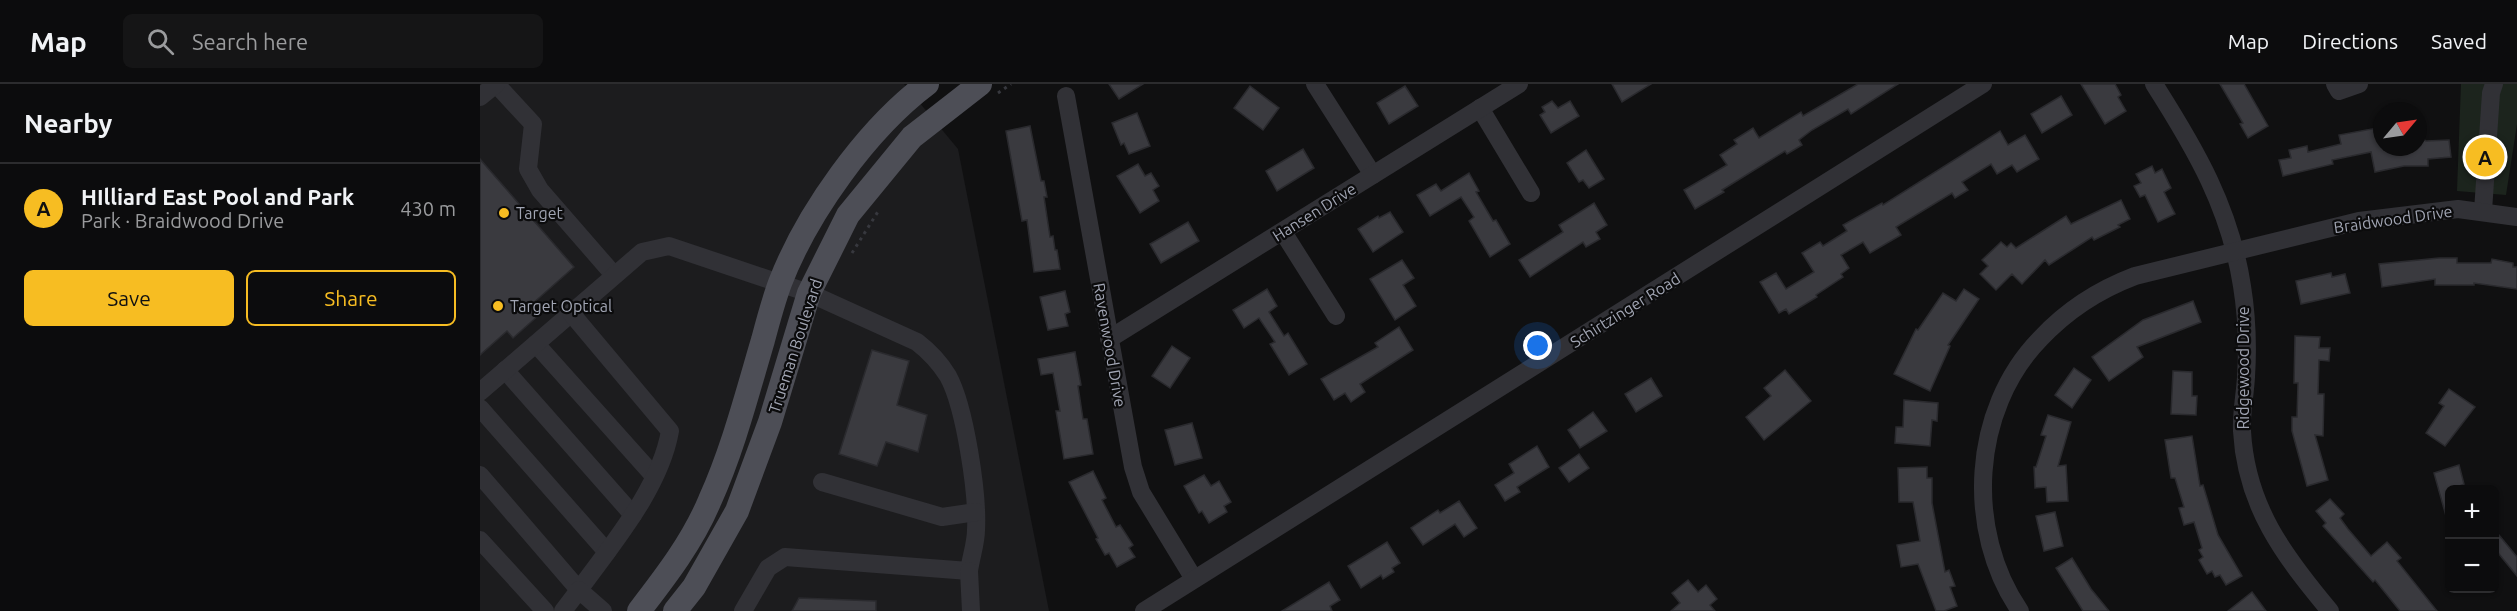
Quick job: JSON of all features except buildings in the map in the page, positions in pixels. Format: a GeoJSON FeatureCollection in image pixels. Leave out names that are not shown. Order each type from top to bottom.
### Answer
{"type":"FeatureCollection","features":[{"type":"Feature","properties":{"kind":"main road","name":"Trueman Boulevard"},"geometry":{"type":"LineString","coordinates":[[639,611],[671,570],[710,502],[727,459],[780,284],[823,200],[858,154],[895,112],[927,84]]}},
{"type":"Feature","properties":{"kind":"main road","name":"Trueman Boulevard"},"geometry":{"type":"LineString","coordinates":[[675,611],[694,587],[737,511],[770,422],[809,293],[848,214],[912,137],[986,90]]}},
{"type":"Feature","properties":{"kind":"street"},"geometry":{"type":"LineString","coordinates":[[480,98],[496,84],[533,124],[528,169],[540,190],[614,275]]}},
{"type":"Feature","properties":{"kind":"street"},"geometry":{"type":"LineString","coordinates":[[1315,84],[1372,175]]}},
{"type":"Feature","properties":{"kind":"street","name":"Hansen Drive"},"geometry":{"type":"LineString","coordinates":[[1109,339],[1519,84]]}},
{"type":"Feature","properties":{"kind":"street","name":"Schirtzinger Road"},"geometry":{"type":"LineString","coordinates":[[1144,611],[1983,84]]}},
{"type":"Feature","properties":{"kind":"street","name":"Ridgewood Drive"},"geometry":{"type":"LineString","coordinates":[[2154,84],[2204,166],[2221,205],[2235,250],[2247,320],[2242,430],[2247,475],[2261,511],[2284,551],[2330,611]]}},
{"type":"Feature","properties":{"kind":"street"},"geometry":{"type":"LineString","coordinates":[[2335,84],[2339,92],[2359,84]]}},
{"type":"Feature","properties":{"kind":"street"},"geometry":{"type":"LineString","coordinates":[[2483,212],[2491,93],[2494,84]]}},
{"type":"Feature","properties":{"kind":"street","name":"Ravenwood Drive"},"geometry":{"type":"LineString","coordinates":[[1066,96],[1128,445],[1141,492],[1194,579]]}},
{"type":"Feature","properties":{"kind":"street"},"geometry":{"type":"LineString","coordinates":[[1480,108],[1531,192]]}},
{"type":"Feature","properties":{"kind":"street","name":"Braidwood Drive"},"geometry":{"type":"LineString","coordinates":[[2020,611],[2005,586],[1991,547],[1983,508],[1982,478],[1993,419],[2004,391],[2038,340],[2056,322],[2079,304],[2110,286],[2135,276],[2359,221],[2458,209],[2517,217]]}},
{"type":"Feature","properties":{"kind":"street"},"geometry":{"type":"LineString","coordinates":[[1283,232],[1336,316]]}},
{"type":"Feature","properties":{"kind":"street"},"geometry":{"type":"LineString","coordinates":[[480,392],[642,252],[669,246],[809,293],[917,342],[938,362],[955,391],[972,466],[976,512],[976,531],[969,570],[971,611]]}},
{"type":"Feature","properties":{"kind":"street"},"geometry":{"type":"LineString","coordinates":[[563,611],[633,515],[666,453],[670,431],[571,313]]}},
{"type":"Feature","properties":{"kind":"street"},"geometry":{"type":"LineString","coordinates":[[536,344],[654,476]]}},
{"type":"Feature","properties":{"kind":"street"},"geometry":{"type":"LineString","coordinates":[[505,370],[633,515]]}},
{"type":"Feature","properties":{"kind":"street"},"geometry":{"type":"LineString","coordinates":[[480,408],[607,552]]}},
{"type":"Feature","properties":{"kind":"street"},"geometry":{"type":"LineString","coordinates":[[480,475],[579,590],[603,611]]}},
{"type":"Feature","properties":{"kind":"street"},"geometry":{"type":"LineString","coordinates":[[822,482],[942,517],[976,512]]}},
{"type":"Feature","properties":{"kind":"street"},"geometry":{"type":"LineString","coordinates":[[480,540],[545,611]]}},
{"type":"Feature","properties":{"kind":"street"},"geometry":{"type":"LineString","coordinates":[[742,611],[768,568],[785,557],[969,570]]}},
{"type":"Feature","properties":{"kind":"path"},"geometry":{"type":"LineString","coordinates":[[986,90],[1011,84]]}},
{"type":"Feature","properties":{"kind":"path"},"geometry":{"type":"LineString","coordinates":[[849,258],[885,200]]}},
{"type":"Feature","properties":{"kind":"shaded area"},"geometry":{"type":"Polygon","coordinates":[[[480,84],[904,84],[958,149],[1049,611],[480,611],[480,84]]]}},
{"type":"Feature","properties":{"kind":"shaded area"},"geometry":{"type":"Polygon","coordinates":[[[2461,84],[2517,84],[2517,124],[2506,195],[2457,191],[2461,84]]]}},
{"type":"Feature","properties":{"kind":"place","name":"HIlliard East Pool and Park"},"geometry":{"type":"Point","coordinates":[2485,157]}},
{"type":"Feature","properties":{"kind":"place","name":"Target"},"geometry":{"type":"Point","coordinates":[504,213]}},
{"type":"Feature","properties":{"kind":"place","name":"Target Optical"},"geometry":{"type":"Point","coordinates":[498,306]}}]}
